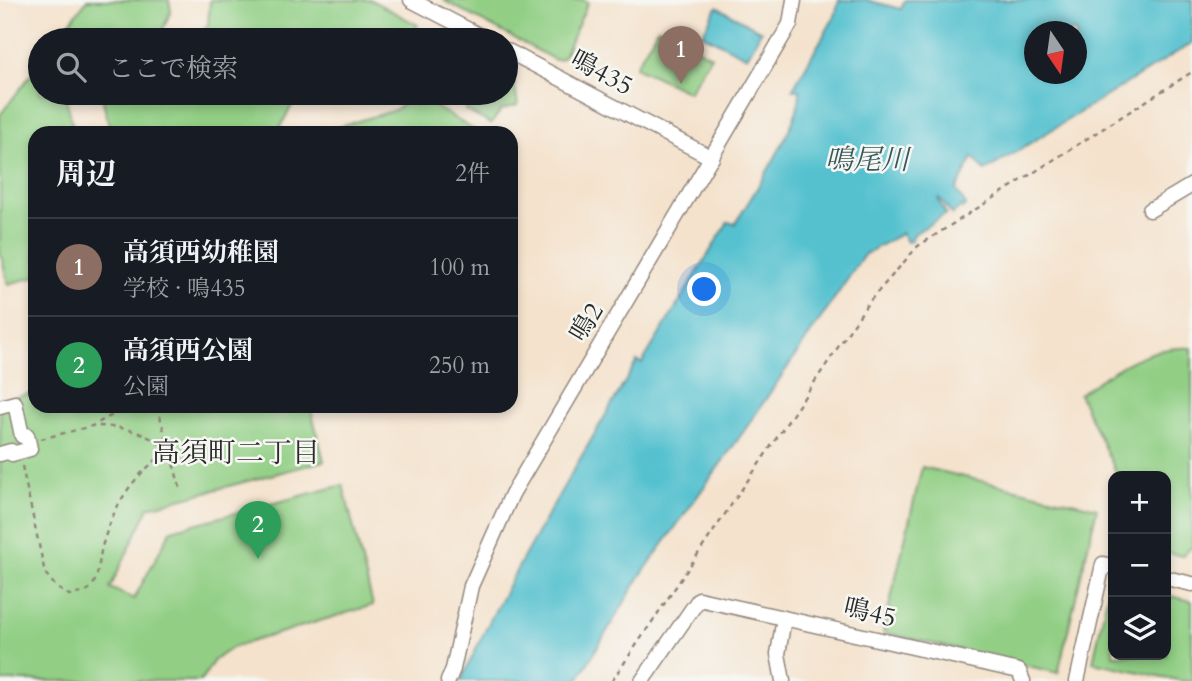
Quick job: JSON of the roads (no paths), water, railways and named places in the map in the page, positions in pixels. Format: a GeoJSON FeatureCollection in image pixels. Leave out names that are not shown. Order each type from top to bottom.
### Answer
{"type":"FeatureCollection","features":[{"type":"Feature","properties":{"kind":"street"},"geometry":{"type":"LineString","coordinates":[[411,0],[465,28]]}},
{"type":"Feature","properties":{"kind":"street","name":"鳴2"},"geometry":{"type":"LineString","coordinates":[[448,681],[471,586],[512,495],[790,24],[794,0]]}},
{"type":"Feature","properties":{"kind":"street","name":"鳴435"},"geometry":{"type":"LineString","coordinates":[[518,56],[712,158]]}},
{"type":"Feature","properties":{"kind":"street"},"geometry":{"type":"LineString","coordinates":[[1150,210],[1192,185]]}},
{"type":"Feature","properties":{"kind":"street"},"geometry":{"type":"LineString","coordinates":[[0,407],[15,403],[22,436],[27,435],[24,447],[0,454]]}},
{"type":"Feature","properties":{"kind":"street"},"geometry":{"type":"LineString","coordinates":[[1077,681],[1103,564],[1108,565]]}},
{"type":"Feature","properties":{"kind":"street"},"geometry":{"type":"LineString","coordinates":[[1171,579],[1192,584]]}},
{"type":"Feature","properties":{"kind":"street","name":"鳴45"},"geometry":{"type":"LineString","coordinates":[[642,681],[699,598],[1019,671],[1023,681]]}},
{"type":"Feature","properties":{"kind":"street"},"geometry":{"type":"LineString","coordinates":[[783,681],[778,654],[784,618]]}},
{"type":"Feature","properties":{"kind":"water","name":"鳴尾川"},"geometry":{"type":"Polygon","coordinates":[[[839,0],[866,0],[901,9],[905,0],[1192,0],[1192,43],[985,171],[973,157],[956,190],[966,205],[962,209],[960,207],[952,215],[939,198],[946,214],[914,234],[911,241],[907,242],[902,233],[864,255],[744,431],[639,578],[577,681],[461,681],[523,559],[637,361],[642,363],[728,222],[735,224],[775,158],[799,104],[800,90],[792,90],[835,16],[839,0]]]}},
{"type":"Feature","properties":{"kind":"water"},"geometry":{"type":"Polygon","coordinates":[[[717,7],[761,31],[747,57],[702,34],[717,7]]]}},
{"type":"Feature","properties":{"kind":"place","name":"高須西幼稚園"},"geometry":{"type":"Point","coordinates":[681,84]}},
{"type":"Feature","properties":{"kind":"place","name":"高須西公園"},"geometry":{"type":"Point","coordinates":[258,559]}},
{"type":"Feature","properties":{"kind":"district","name":"高須町二丁目"},"geometry":{"type":"Point","coordinates":[236,452]}}]}
